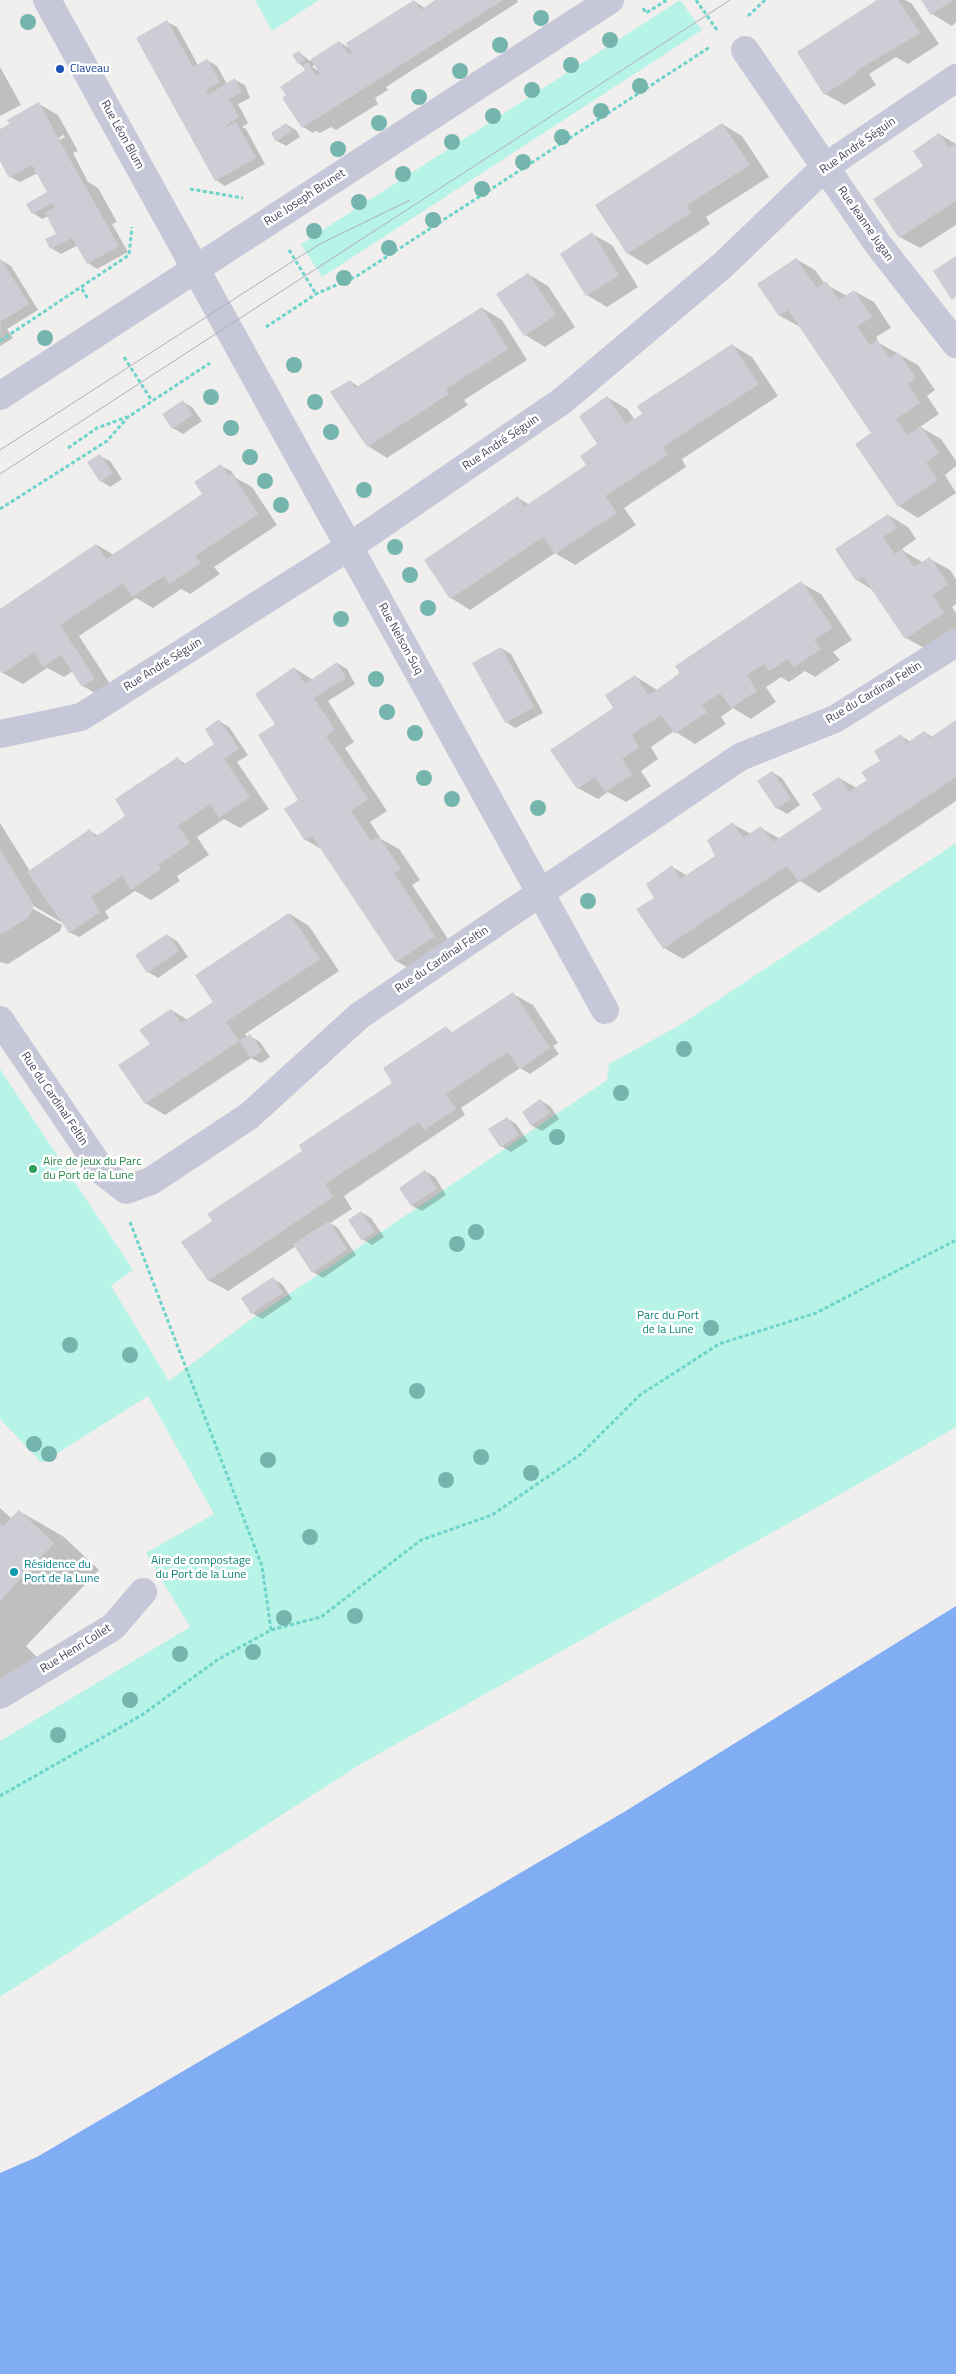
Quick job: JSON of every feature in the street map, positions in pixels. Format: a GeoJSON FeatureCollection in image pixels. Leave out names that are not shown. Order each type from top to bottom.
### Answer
{"type":"FeatureCollection","features":[{"type":"Feature","properties":{"kind":"street","name":"Rue Léon Blum"},"geometry":{"type":"LineString","coordinates":[[47,0],[196,269]]}},
{"type":"Feature","properties":{"kind":"street","name":"Rue Joseph Brunet"},"geometry":{"type":"LineString","coordinates":[[0,396],[610,0]]}},
{"type":"Feature","properties":{"kind":"street","name":"Rue Jeanne Jugan"},"geometry":{"type":"LineString","coordinates":[[745,50],[877,243],[956,344]]}},
{"type":"Feature","properties":{"kind":"street","name":"Rue André Séguin"},"geometry":{"type":"LineString","coordinates":[[0,734],[81,717],[349,547],[562,401],[723,265],[825,167],[956,78]]}},
{"type":"Feature","properties":{"kind":"street","name":"Rue Nelson Suq"},"geometry":{"type":"LineString","coordinates":[[196,269],[605,1010]]}},
{"type":"Feature","properties":{"kind":"street","name":"Rue du Cardinal Feltin"},"geometry":{"type":"LineString","coordinates":[[0,1020],[103,1172],[126,1190],[151,1181],[249,1116],[359,1016],[740,757],[835,719],[956,643]]}},
{"type":"Feature","properties":{"kind":"street","name":"Rue Henri Collet"},"geometry":{"type":"LineString","coordinates":[[0,1695],[113,1627],[143,1592]]}},
{"type":"Feature","properties":{"kind":"path"},"geometry":{"type":"LineString","coordinates":[[642,7],[646,13],[668,0]]}},
{"type":"Feature","properties":{"kind":"path"},"geometry":{"type":"LineString","coordinates":[[744,19],[765,0]]}},
{"type":"Feature","properties":{"kind":"path"},"geometry":{"type":"LineString","coordinates":[[68,448],[97,428],[128,417],[316,294],[357,276],[714,44]]}},
{"type":"Feature","properties":{"kind":"path"},"geometry":{"type":"LineString","coordinates":[[0,509],[106,441],[128,417]]}},
{"type":"Feature","properties":{"kind":"path"},"geometry":{"type":"LineString","coordinates":[[126,1190],[127,1214],[262,1566],[271,1630]]}},
{"type":"Feature","properties":{"kind":"path"},"geometry":{"type":"LineString","coordinates":[[0,1796],[142,1715],[217,1660],[271,1630],[321,1617],[422,1540],[492,1515],[581,1454],[640,1395],[719,1344],[816,1313],[956,1240]]}},
{"type":"Feature","properties":{"kind":"green space"},"geometry":{"type":"Polygon","coordinates":[[[255,0],[319,0],[272,31],[255,0]]]}},
{"type":"Feature","properties":{"kind":"green space"},"geometry":{"type":"Polygon","coordinates":[[[680,0],[702,30],[322,277],[301,244],[680,0]]]}},
{"type":"Feature","properties":{"kind":"green space","name":"Parc du Port de la Lune"},"geometry":{"type":"Polygon","coordinates":[[[956,843],[956,1427],[869,1478],[359,1765],[0,1997],[0,1741],[190,1627],[146,1553],[214,1514],[148,1396],[42,1463],[0,1419],[0,1069],[133,1270],[111,1286],[169,1381],[246,1323],[607,1080],[609,1064],[680,1025],[956,843]]]}},
{"type":"Feature","properties":{"kind":"water"},"geometry":{"type":"Polygon","coordinates":[[[956,1606],[956,2374],[0,2374],[0,2173],[37,2157],[624,1812],[956,1606]]]}},
{"type":"Feature","properties":{"kind":"building"},"geometry":{"type":"Polygon","coordinates":[[[414,0],[421,10],[435,0],[503,0],[302,128],[282,98],[286,95],[280,87],[305,70],[303,65],[308,63],[316,76],[320,74],[311,59],[339,41],[349,55],[352,53],[346,43],[414,0]]]}},
{"type":"Feature","properties":{"kind":"building"},"geometry":{"type":"Polygon","coordinates":[[[877,0],[898,0],[920,33],[856,71],[857,73],[824,95],[797,52],[877,0]]]}},
{"type":"Feature","properties":{"kind":"building"},"geometry":{"type":"Polygon","coordinates":[[[921,0],[953,0],[931,15],[921,0]]]}},
{"type":"Feature","properties":{"kind":"building"},"geometry":{"type":"Polygon","coordinates":[[[167,20],[193,67],[207,59],[220,82],[206,90],[208,95],[235,78],[241,92],[229,99],[239,117],[225,126],[236,122],[256,158],[215,181],[136,38],[167,20]]]}},
{"type":"Feature","properties":{"kind":"building"},"geometry":{"type":"Polygon","coordinates":[[[299,51],[305,60],[298,64],[292,55],[299,51]]]}},
{"type":"Feature","properties":{"kind":"building"},"geometry":{"type":"Polygon","coordinates":[[[39,102],[58,138],[61,138],[59,140],[98,209],[100,208],[99,211],[119,246],[87,264],[72,238],[50,249],[45,239],[56,234],[45,213],[55,207],[53,203],[32,214],[26,204],[47,192],[32,165],[9,178],[0,161],[0,129],[10,124],[7,120],[39,102]]]}},
{"type":"Feature","properties":{"kind":"building"},"geometry":{"type":"Polygon","coordinates":[[[286,123],[292,131],[276,142],[271,133],[286,123]]]}},
{"type":"Feature","properties":{"kind":"building"},"geometry":{"type":"Polygon","coordinates":[[[722,123],[750,165],[687,205],[691,213],[627,254],[595,205],[722,123]]]}},
{"type":"Feature","properties":{"kind":"building"},"geometry":{"type":"Polygon","coordinates":[[[939,133],[949,148],[956,144],[956,201],[899,238],[873,199],[923,166],[913,151],[939,133]]]}},
{"type":"Feature","properties":{"kind":"building"},"geometry":{"type":"Polygon","coordinates":[[[592,232],[619,275],[586,296],[560,254],[592,232]]]}},
{"type":"Feature","properties":{"kind":"building"},"geometry":{"type":"Polygon","coordinates":[[[956,256],[956,297],[952,300],[933,271],[956,256]]]}},
{"type":"Feature","properties":{"kind":"building"},"geometry":{"type":"Polygon","coordinates":[[[796,258],[817,288],[826,281],[839,300],[854,290],[872,317],[857,326],[870,345],[877,340],[890,358],[898,352],[916,378],[908,384],[920,403],[896,419],[908,435],[921,426],[939,453],[926,463],[938,480],[898,507],[855,444],[871,433],[788,310],[779,316],[757,284],[796,258]]]}},
{"type":"Feature","properties":{"kind":"building"},"geometry":{"type":"Polygon","coordinates":[[[0,260],[29,304],[0,322],[0,260]]]}},
{"type":"Feature","properties":{"kind":"building"},"geometry":{"type":"Polygon","coordinates":[[[528,273],[556,315],[524,336],[496,294],[528,273]]]}},
{"type":"Feature","properties":{"kind":"building"},"geometry":{"type":"Polygon","coordinates":[[[482,307],[508,349],[446,389],[449,394],[367,447],[330,392],[350,380],[355,388],[482,307]]]}},
{"type":"Feature","properties":{"kind":"building"},"geometry":{"type":"Polygon","coordinates":[[[732,344],[759,384],[663,447],[668,455],[605,496],[617,513],[555,554],[543,537],[450,599],[424,560],[518,496],[524,507],[586,465],[580,456],[597,444],[579,416],[607,396],[626,424],[642,414],[637,406],[732,344]]]}},
{"type":"Feature","properties":{"kind":"building"},"geometry":{"type":"Polygon","coordinates":[[[183,400],[193,415],[172,429],[162,414],[183,400]]]}},
{"type":"Feature","properties":{"kind":"building"},"geometry":{"type":"Polygon","coordinates":[[[100,454],[113,473],[100,482],[87,462],[100,454]]]}},
{"type":"Feature","properties":{"kind":"building"},"geometry":{"type":"Polygon","coordinates":[[[221,464],[229,476],[232,474],[258,514],[195,556],[201,563],[169,584],[164,576],[132,597],[123,583],[60,625],[95,678],[82,687],[61,655],[43,667],[34,652],[2,674],[0,670],[0,609],[96,544],[106,559],[202,494],[194,482],[221,464]]]}},
{"type":"Feature","properties":{"kind":"building"},"geometry":{"type":"Polygon","coordinates":[[[888,514],[897,528],[883,537],[895,554],[902,550],[914,567],[930,557],[948,584],[933,595],[944,613],[905,639],[863,577],[856,581],[835,549],[888,514]]]}},
{"type":"Feature","properties":{"kind":"building"},"geometry":{"type":"Polygon","coordinates":[[[801,581],[833,628],[814,640],[821,649],[794,667],[788,659],[769,671],[764,664],[747,675],[757,691],[731,708],[720,693],[702,705],[707,712],[675,734],[661,715],[632,735],[639,747],[622,759],[632,775],[605,792],[595,777],[577,789],[550,750],[613,708],[605,695],[635,675],[648,695],[680,674],[675,666],[801,581]]]}},
{"type":"Feature","properties":{"kind":"building"},"geometry":{"type":"Polygon","coordinates":[[[501,647],[534,707],[505,723],[472,663],[501,647]]]}},
{"type":"Feature","properties":{"kind":"building"},"geometry":{"type":"Polygon","coordinates":[[[337,662],[346,678],[314,698],[335,730],[326,736],[368,799],[351,811],[371,841],[379,837],[401,869],[394,873],[435,936],[396,962],[312,836],[305,841],[284,809],[298,800],[258,735],[275,724],[255,694],[294,667],[305,684],[337,662]]]}},
{"type":"Feature","properties":{"kind":"building"},"geometry":{"type":"Polygon","coordinates":[[[219,719],[239,749],[224,759],[250,797],[219,818],[210,804],[178,826],[190,843],[158,865],[161,869],[131,890],[122,876],[91,897],[100,912],[69,933],[27,872],[90,829],[95,837],[125,816],[115,799],[178,757],[183,765],[214,744],[205,729],[219,719]]]}},
{"type":"Feature","properties":{"kind":"building"},"geometry":{"type":"Polygon","coordinates":[[[956,720],[956,777],[799,882],[787,866],[663,949],[636,909],[654,898],[646,884],[672,865],[680,879],[715,856],[707,840],[733,822],[743,838],[761,826],[773,842],[822,809],[812,794],[839,777],[849,792],[867,780],[861,772],[880,761],[874,751],[901,734],[907,743],[924,731],[930,738],[956,720]]]}},
{"type":"Feature","properties":{"kind":"building"},"geometry":{"type":"Polygon","coordinates":[[[772,771],[791,799],[776,809],[757,781],[772,771]]]}},
{"type":"Feature","properties":{"kind":"building"},"geometry":{"type":"Polygon","coordinates":[[[0,849],[34,905],[29,917],[0,935],[0,849]]]}},
{"type":"Feature","properties":{"kind":"building"},"geometry":{"type":"Polygon","coordinates":[[[289,913],[320,959],[226,1022],[239,1041],[145,1104],[118,1065],[150,1044],[139,1030],[171,1009],[181,1023],[213,1002],[195,975],[289,913]]]}},
{"type":"Feature","properties":{"kind":"building"},"geometry":{"type":"Polygon","coordinates":[[[167,934],[179,951],[147,973],[135,955],[167,934]]]}},
{"type":"Feature","properties":{"kind":"building"},"geometry":{"type":"Polygon","coordinates":[[[513,992],[550,1048],[520,1069],[508,1052],[446,1094],[456,1109],[424,1130],[419,1122],[325,1184],[333,1197],[208,1281],[181,1242],[212,1221],[207,1214],[302,1151],[299,1145],[392,1083],[383,1068],[446,1026],[451,1033],[513,992]]]}},
{"type":"Feature","properties":{"kind":"building"},"geometry":{"type":"Polygon","coordinates":[[[250,1034],[262,1051],[251,1058],[239,1041],[250,1034]]]}},
{"type":"Feature","properties":{"kind":"building"},"geometry":{"type":"Polygon","coordinates":[[[540,1099],[550,1113],[531,1126],[522,1112],[540,1099]]]}},
{"type":"Feature","properties":{"kind":"building"},"geometry":{"type":"Polygon","coordinates":[[[507,1117],[519,1135],[500,1147],[488,1129],[507,1117]]]}},
{"type":"Feature","properties":{"kind":"building"},"geometry":{"type":"Polygon","coordinates":[[[425,1170],[437,1189],[411,1206],[399,1188],[425,1170]]]}},
{"type":"Feature","properties":{"kind":"building"},"geometry":{"type":"Polygon","coordinates":[[[361,1211],[375,1232],[361,1240],[348,1220],[361,1211]]]}},
{"type":"Feature","properties":{"kind":"building"},"geometry":{"type":"Polygon","coordinates":[[[329,1221],[347,1249],[312,1273],[293,1244],[329,1221]]]}},
{"type":"Feature","properties":{"kind":"building"},"geometry":{"type":"Polygon","coordinates":[[[273,1277],[283,1293],[251,1314],[241,1298],[273,1277]]]}},
{"type":"Feature","properties":{"kind":"building","name":"Résidence du Port de la Lune"},"geometry":{"type":"Polygon","coordinates":[[[19,1510],[54,1543],[0,1601],[0,1523],[3,1526],[19,1510]]]}},
{"type":"Feature","properties":{"kind":"tram line"},"geometry":{"type":"LineString","coordinates":[[0,474],[730,0]]}},
{"type":"Feature","properties":{"kind":"tram line"},"geometry":{"type":"LineString","coordinates":[[0,450],[318,245],[410,200]]}},
{"type":"Feature","properties":{"kind":"place","name":"Claveau"},"geometry":{"type":"Point","coordinates":[60,69]}},
{"type":"Feature","properties":{"kind":"place","name":"Aire de jeux du Parc du Port de la Lune"},"geometry":{"type":"Point","coordinates":[33,1169]}},
{"type":"Feature","properties":{"kind":"place","name":"Résidence du Port de la Lune"},"geometry":{"type":"Point","coordinates":[14,1572]}},
{"type":"Feature","properties":{"kind":"park label","name":"Aire de compostage du Port de la Lune"},"geometry":{"type":"Point","coordinates":[201,1568]}}]}
